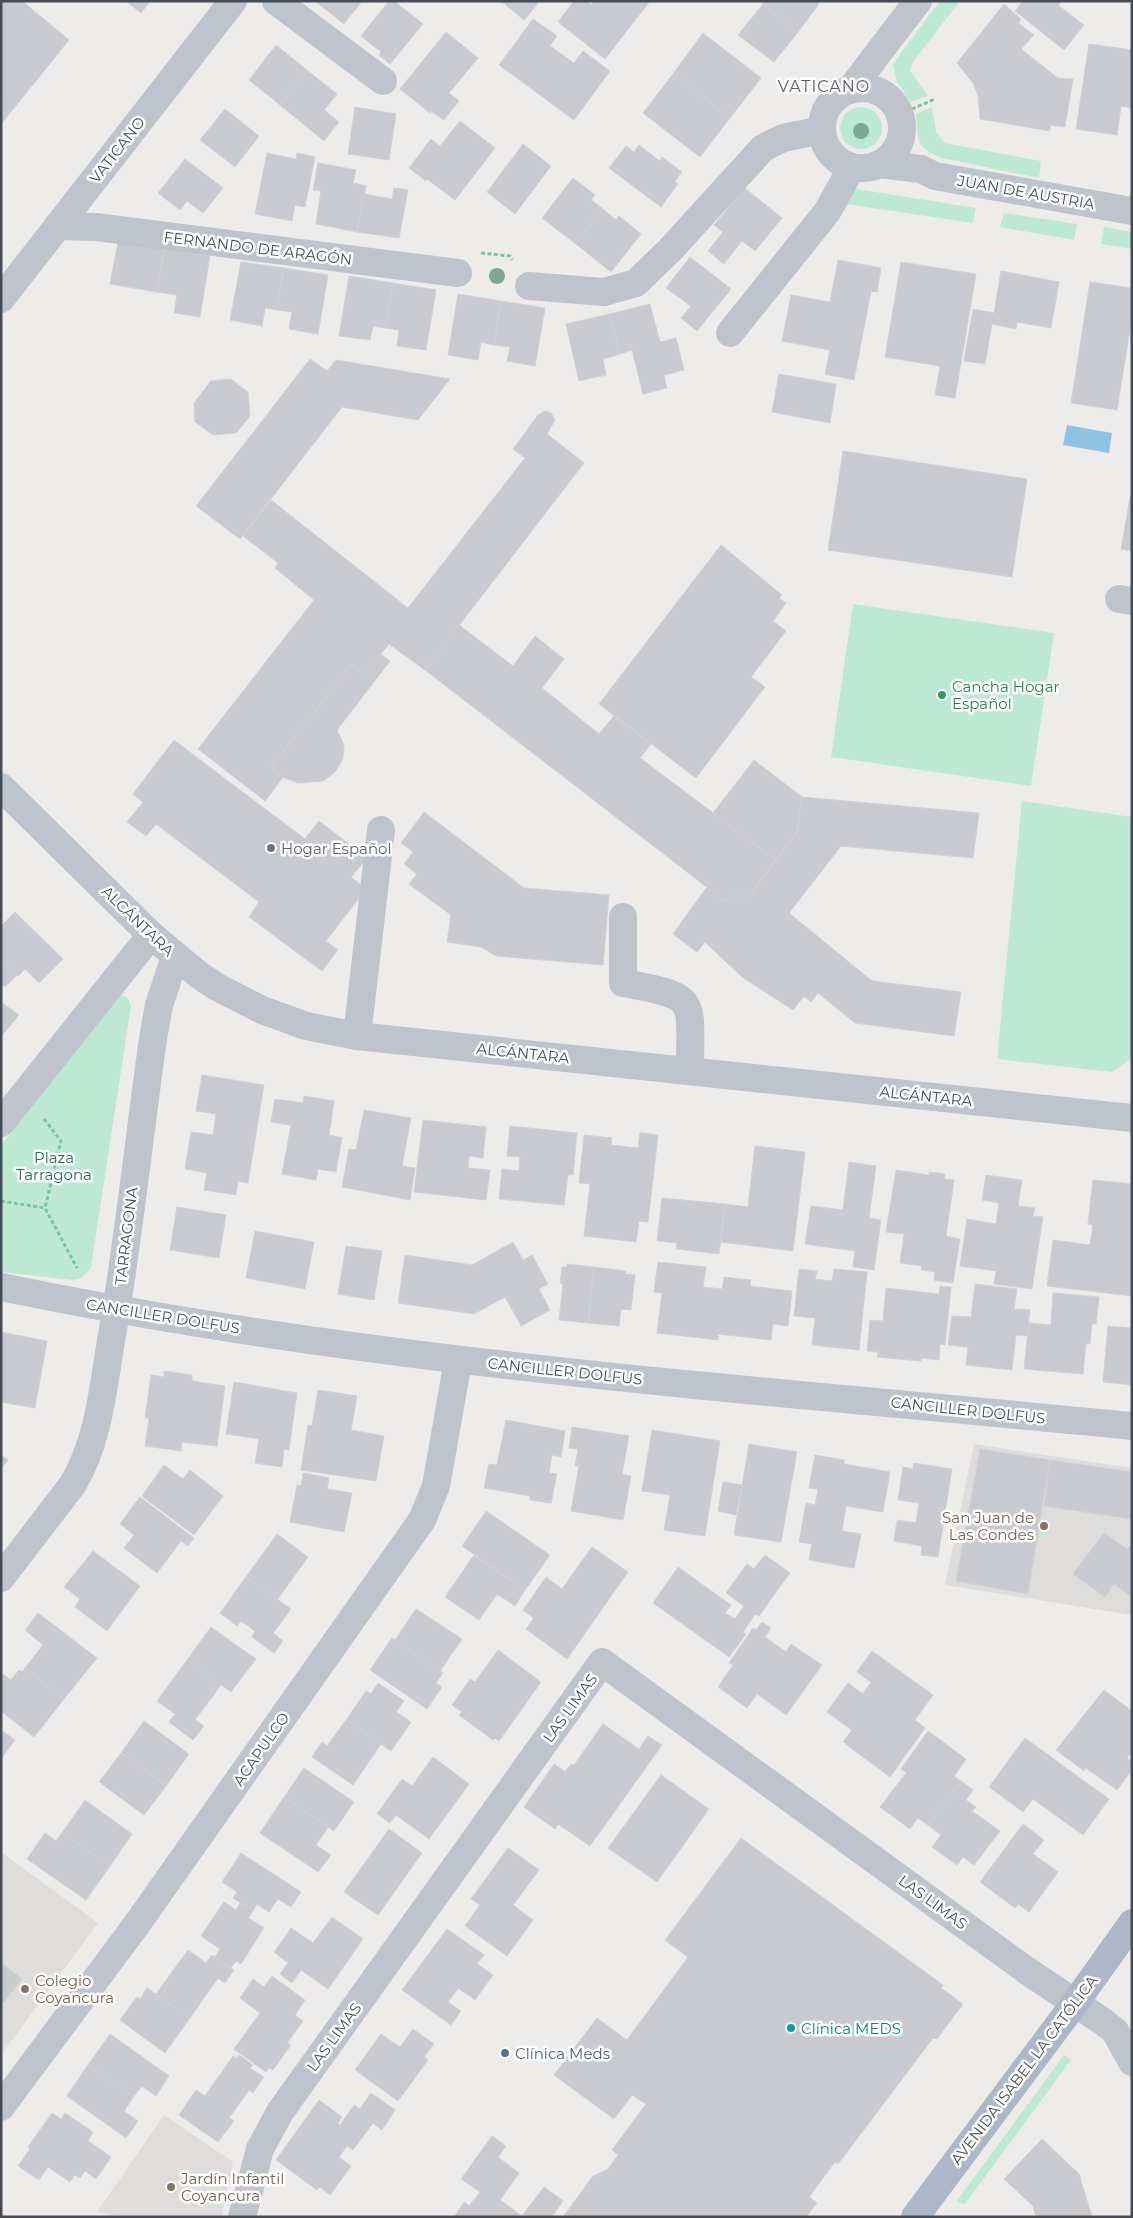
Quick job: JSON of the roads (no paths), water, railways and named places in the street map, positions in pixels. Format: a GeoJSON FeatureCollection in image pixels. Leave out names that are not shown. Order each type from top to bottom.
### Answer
{"type":"FeatureCollection","features":[{"type":"Feature","properties":{"kind":"main road","name":"AVENIDA ISABEL LA CATÓLICA"},"geometry":{"type":"LineString","coordinates":[[915,2217],[1075,2003],[1132,1923]]}},
{"type":"Feature","properties":{"kind":"street","name":"VATICANO"},"geometry":{"type":"LineString","coordinates":[[1,299],[233,1]]}},
{"type":"Feature","properties":{"kind":"street"},"geometry":{"type":"LineString","coordinates":[[276,1],[383,81]]}},
{"type":"Feature","properties":{"kind":"street"},"geometry":{"type":"LineString","coordinates":[[850,90],[918,1]]}},
{"type":"Feature","properties":{"kind":"street"},"geometry":{"type":"LineString","coordinates":[[877,55],[878,90]]}},
{"type":"Feature","properties":{"kind":"street"},"geometry":{"type":"LineString","coordinates":[[900,127],[892,154],[879,164],[861,168],[852,167],[840,162],[831,153],[825,142],[822,119],[829,105],[840,94],[859,88],[878,90],[895,104],[900,127],[921,169]]}},
{"type":"Feature","properties":{"kind":"street"},"geometry":{"type":"LineString","coordinates":[[529,286],[604,292],[636,283],[671,249],[763,148],[784,138],[822,130]]}},
{"type":"Feature","properties":{"kind":"street","name":"JUAN DE AUSTRIA"},"geometry":{"type":"LineString","coordinates":[[879,164],[921,169],[935,176],[1132,211]]}},
{"type":"Feature","properties":{"kind":"street"},"geometry":{"type":"LineString","coordinates":[[730,333],[827,212],[852,167]]}},
{"type":"Feature","properties":{"kind":"street","name":"FERNANDO DE ARAGÓN"},"geometry":{"type":"LineString","coordinates":[[58,226],[96,227],[458,273]]}},
{"type":"Feature","properties":{"kind":"street","name":"ALCÁNTARA"},"geometry":{"type":"LineString","coordinates":[[1,787],[175,957],[217,987],[262,1010],[306,1026],[357,1036],[1132,1118]]}},
{"type":"Feature","properties":{"kind":"street"},"geometry":{"type":"LineString","coordinates":[[357,1036],[382,830]]}},
{"type":"Feature","properties":{"kind":"street"},"geometry":{"type":"LineString","coordinates":[[623,917],[623,983],[668,992],[678,996],[686,1004],[691,1018],[690,1071]]}},
{"type":"Feature","properties":{"kind":"street"},"geometry":{"type":"LineString","coordinates":[[1,1123],[151,934]]}},
{"type":"Feature","properties":{"kind":"street","name":"TARRAGONA"},"geometry":{"type":"LineString","coordinates":[[1,1578],[60,1503],[89,1453],[100,1413],[117,1310],[153,1039],[159,1005],[175,957]]}},
{"type":"Feature","properties":{"kind":"street","name":"CANCILLER DOLFUS"},"geometry":{"type":"LineString","coordinates":[[1,1287],[117,1310],[458,1361],[1132,1426]]}},
{"type":"Feature","properties":{"kind":"street","name":"ACAPULCO"},"geometry":{"type":"LineString","coordinates":[[1,2108],[148,1908],[422,1520],[436,1486],[458,1361]]}},
{"type":"Feature","properties":{"kind":"street","name":"LAS LIMAS"},"geometry":{"type":"LineString","coordinates":[[242,2217],[260,2149],[280,2112],[602,1662],[1026,1970],[1075,2003]]}},
{"type":"Feature","properties":{"kind":"street"},"geometry":{"type":"LineString","coordinates":[[1075,2003],[1115,2031],[1132,2062]]}},
{"type":"Feature","properties":{"kind":"water"},"geometry":{"type":"Polygon","coordinates":[[[1067,425],[1112,433],[1109,453],[1063,445],[1067,425]]]}},
{"type":"Feature","properties":{"kind":"place","name":"Cancha Hogar Español"},"geometry":{"type":"Point","coordinates":[942,695]}},
{"type":"Feature","properties":{"kind":"place","name":"Hogar Español"},"geometry":{"type":"Point","coordinates":[271,848]}},
{"type":"Feature","properties":{"kind":"place","name":"San Juan de Las Condes"},"geometry":{"type":"Point","coordinates":[1044,1526]}},
{"type":"Feature","properties":{"kind":"place","name":"Colegio Coyancura"},"geometry":{"type":"Point","coordinates":[25,1989]}},
{"type":"Feature","properties":{"kind":"place","name":"Clínica MEDS"},"geometry":{"type":"Point","coordinates":[791,2028]}},
{"type":"Feature","properties":{"kind":"place","name":"Clínica Meds"},"geometry":{"type":"Point","coordinates":[505,2053]}},
{"type":"Feature","properties":{"kind":"place","name":"Jardín Infantil Coyancura"},"geometry":{"type":"Point","coordinates":[171,2187]}},
{"type":"Feature","properties":{"kind":"district","name":"VATICANO"},"geometry":{"type":"Point","coordinates":[824,86]}},
{"type":"Feature","properties":{"kind":"park label","name":"Plaza Tarragona"},"geometry":{"type":"Point","coordinates":[54,1166]}}]}
